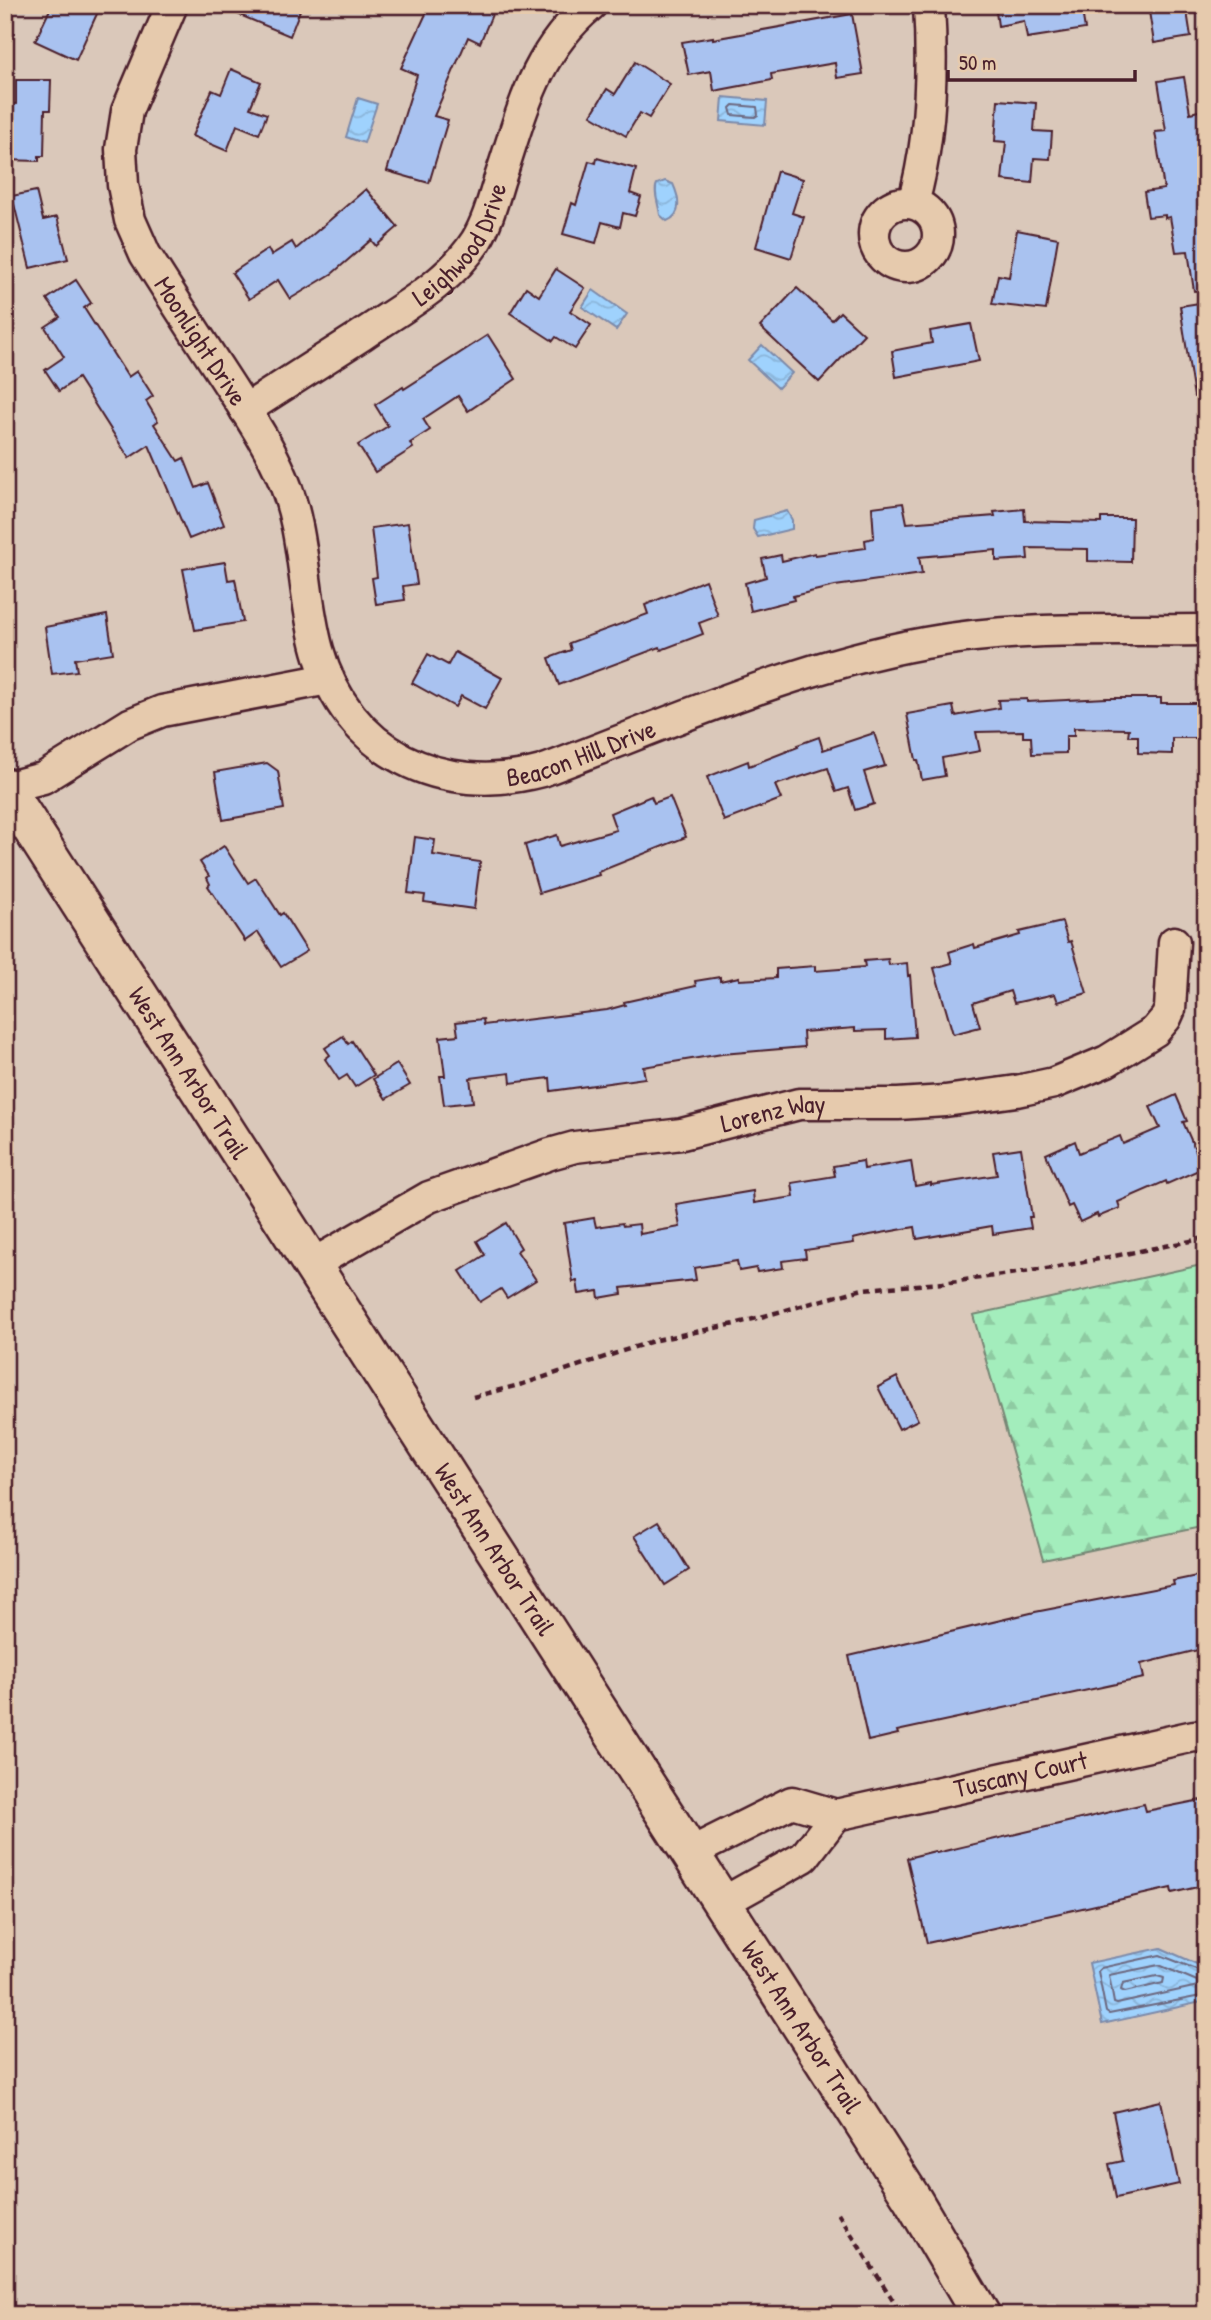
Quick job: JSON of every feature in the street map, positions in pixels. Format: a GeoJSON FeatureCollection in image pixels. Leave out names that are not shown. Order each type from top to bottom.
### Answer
{"type":"FeatureCollection","features":[{"type":"Feature","properties":{"kind":"street","name":"Moonlight Drive"},"geometry":{"type":"LineString","coordinates":[[172,5],[127,111],[121,149],[123,185],[130,220],[145,254],[276,461],[292,500],[300,533],[316,641],[328,679]]}},
{"type":"Feature","properties":{"kind":"street","name":"Leighwood Drive"},"geometry":{"type":"LineString","coordinates":[[245,410],[429,291],[462,260],[478,238],[490,211],[528,92],[542,61],[561,33],[591,5]]}},
{"type":"Feature","properties":{"kind":"street"},"geometry":{"type":"LineString","coordinates":[[913,203],[920,178],[929,102],[932,49],[929,5]]}},
{"type":"Feature","properties":{"kind":"street","name":"Beacon Hill Drive"},"geometry":{"type":"LineString","coordinates":[[328,679],[358,724],[395,755],[442,775],[492,780],[542,771],[817,669],[925,643],[1048,631],[1206,630]]}},
{"type":"Feature","properties":{"kind":"street"},"geometry":{"type":"LineString","coordinates":[[5,787],[43,778],[130,724],[162,711],[328,679]]}},
{"type":"Feature","properties":{"kind":"street","name":"West Ann Arbor Trail"},"geometry":{"type":"LineString","coordinates":[[5,787],[905,2189],[981,2315]]}},
{"type":"Feature","properties":{"kind":"street","name":"Lorenz Way"},"geometry":{"type":"LineString","coordinates":[[313,1264],[429,1197],[575,1147],[682,1134],[799,1104],[945,1101],[1017,1091],[1054,1083],[1081,1073],[1107,1061],[1154,1031],[1166,1018],[1170,1009],[1174,942]]}},
{"type":"Feature","properties":{"kind":"street","name":"Tuscany Court"},"geometry":{"type":"LineString","coordinates":[[690,1853],[792,1802],[836,1815],[1194,1736],[1206,1737]]}},
{"type":"Feature","properties":{"kind":"street"},"geometry":{"type":"LineString","coordinates":[[722,1903],[804,1857],[836,1815]]}},
{"type":"Feature","properties":{"kind":"path"},"geometry":{"type":"LineString","coordinates":[[473,1397],[523,1384],[656,1340],[735,1324],[863,1289],[943,1283],[1053,1268],[1206,1238]]}},
{"type":"Feature","properties":{"kind":"path"},"geometry":{"type":"LineString","coordinates":[[838,2213],[902,2315]]}},
{"type":"Feature","properties":{"kind":"green space"},"geometry":{"type":"Polygon","coordinates":[[[1206,1264],[1206,1526],[1043,1560],[973,1315],[1206,1264]]]}},
{"type":"Feature","properties":{"kind":"water"},"geometry":{"type":"Polygon","coordinates":[[[723,97],[767,101],[765,125],[721,121],[723,97]]]}},
{"type":"Feature","properties":{"kind":"water"},"geometry":{"type":"Polygon","coordinates":[[[358,98],[377,104],[364,143],[346,137],[358,98]]]}},
{"type":"Feature","properties":{"kind":"water"},"geometry":{"type":"Polygon","coordinates":[[[665,181],[673,184],[678,205],[676,215],[667,221],[660,215],[656,191],[657,184],[665,181]]]}},
{"type":"Feature","properties":{"kind":"water"},"geometry":{"type":"Polygon","coordinates":[[[593,290],[627,314],[616,330],[582,307],[593,290]]]}},
{"type":"Feature","properties":{"kind":"water"},"geometry":{"type":"Polygon","coordinates":[[[762,345],[792,373],[778,388],[748,360],[762,345]]]}},
{"type":"Feature","properties":{"kind":"water"},"geometry":{"type":"Polygon","coordinates":[[[787,511],[792,520],[792,529],[758,537],[753,529],[754,520],[787,511]]]}},
{"type":"Feature","properties":{"kind":"water"},"geometry":{"type":"Polygon","coordinates":[[[1161,1948],[1206,1968],[1206,2001],[1102,2024],[1089,1963],[1161,1948]]]}},
{"type":"Feature","properties":{"kind":"building"},"geometry":{"type":"Polygon","coordinates":[[[52,5],[101,5],[76,60],[35,41],[52,5]]]}},
{"type":"Feature","properties":{"kind":"building"},"geometry":{"type":"Polygon","coordinates":[[[216,5],[302,5],[290,36],[216,5]]]}},
{"type":"Feature","properties":{"kind":"building"},"geometry":{"type":"Polygon","coordinates":[[[430,5],[478,5],[493,12],[480,43],[468,37],[434,116],[448,120],[429,183],[387,171],[417,75],[401,68],[430,5]]]}},
{"type":"Feature","properties":{"kind":"building"},"geometry":{"type":"Polygon","coordinates":[[[995,5],[1081,5],[1085,29],[1027,38],[1024,21],[998,26],[995,5]]]}},
{"type":"Feature","properties":{"kind":"building"},"geometry":{"type":"Polygon","coordinates":[[[1148,5],[1186,5],[1191,37],[1154,43],[1148,5]]]}},
{"type":"Feature","properties":{"kind":"building"},"geometry":{"type":"Polygon","coordinates":[[[852,14],[863,74],[837,78],[835,63],[771,74],[772,80],[714,91],[711,71],[689,75],[682,42],[852,14]]]}},
{"type":"Feature","properties":{"kind":"building"},"geometry":{"type":"Polygon","coordinates":[[[635,62],[670,84],[649,118],[640,113],[626,136],[591,115],[607,89],[615,94],[635,62]]]}},
{"type":"Feature","properties":{"kind":"building"},"geometry":{"type":"Polygon","coordinates":[[[231,69],[261,82],[250,108],[267,114],[259,134],[237,125],[227,151],[192,136],[212,90],[221,94],[231,69]]]}},
{"type":"Feature","properties":{"kind":"building"},"geometry":{"type":"Polygon","coordinates":[[[1184,77],[1190,113],[1203,110],[1206,129],[1206,290],[1194,291],[1188,251],[1176,252],[1170,217],[1148,217],[1144,192],[1164,189],[1155,132],[1166,131],[1158,81],[1184,77]]]}},
{"type":"Feature","properties":{"kind":"building"},"geometry":{"type":"Polygon","coordinates":[[[16,80],[51,80],[50,110],[45,110],[44,156],[39,156],[39,161],[5,160],[5,103],[16,104],[16,80]]]}},
{"type":"Feature","properties":{"kind":"building"},"geometry":{"type":"Polygon","coordinates":[[[998,100],[1036,103],[1034,131],[1052,132],[1050,159],[1034,158],[1032,183],[1002,180],[1006,142],[995,141],[998,100]]]}},
{"type":"Feature","properties":{"kind":"building"},"geometry":{"type":"Polygon","coordinates":[[[597,158],[636,169],[630,193],[641,197],[635,216],[623,213],[620,227],[602,222],[596,243],[563,234],[572,203],[576,205],[589,161],[596,163],[597,158]]]}},
{"type":"Feature","properties":{"kind":"building"},"geometry":{"type":"Polygon","coordinates":[[[777,171],[803,179],[792,213],[804,217],[791,258],[756,247],[777,171]]]}},
{"type":"Feature","properties":{"kind":"building"},"geometry":{"type":"Polygon","coordinates":[[[366,189],[398,227],[376,246],[371,240],[333,273],[290,299],[278,280],[249,299],[232,273],[268,249],[271,255],[292,242],[296,249],[366,189]]]}},
{"type":"Feature","properties":{"kind":"building"},"geometry":{"type":"Polygon","coordinates":[[[36,191],[43,220],[57,217],[68,259],[30,268],[12,196],[36,191]]]}},
{"type":"Feature","properties":{"kind":"building"},"geometry":{"type":"Polygon","coordinates":[[[1017,230],[1058,238],[1046,310],[992,304],[998,275],[1009,277],[1017,230]]]}},
{"type":"Feature","properties":{"kind":"building"},"geometry":{"type":"Polygon","coordinates":[[[556,269],[585,288],[570,311],[591,325],[575,349],[556,337],[553,341],[510,313],[526,287],[539,296],[556,269]]]}},
{"type":"Feature","properties":{"kind":"building"},"geometry":{"type":"Polygon","coordinates":[[[76,280],[91,303],[84,308],[128,377],[137,371],[153,396],[146,401],[158,421],[154,424],[178,461],[184,458],[196,488],[208,483],[224,525],[189,539],[149,445],[129,458],[78,378],[59,391],[45,370],[64,357],[45,327],[60,317],[47,299],[76,280]]]}},
{"type":"Feature","properties":{"kind":"building"},"geometry":{"type":"Polygon","coordinates":[[[797,288],[832,320],[840,312],[864,334],[819,382],[760,327],[797,288]]]}},
{"type":"Feature","properties":{"kind":"building"},"geometry":{"type":"Polygon","coordinates":[[[1206,302],[1206,396],[1194,397],[1180,306],[1206,302]]]}},
{"type":"Feature","properties":{"kind":"building"},"geometry":{"type":"Polygon","coordinates":[[[971,324],[979,361],[896,377],[892,351],[932,343],[930,331],[971,324]]]}},
{"type":"Feature","properties":{"kind":"building"},"geometry":{"type":"Polygon","coordinates":[[[488,335],[516,379],[468,411],[458,396],[423,419],[430,430],[410,443],[413,448],[375,472],[358,445],[388,426],[375,405],[488,335]]]}},
{"type":"Feature","properties":{"kind":"building"},"geometry":{"type":"Polygon","coordinates":[[[903,503],[907,523],[995,516],[994,512],[1024,509],[1025,521],[1101,523],[1101,518],[1132,518],[1131,562],[1088,561],[1088,549],[1027,548],[1028,559],[996,561],[996,550],[919,557],[922,574],[835,586],[793,596],[794,600],[751,611],[745,583],[766,577],[762,559],[781,555],[782,561],[815,553],[866,548],[865,540],[874,538],[872,507],[903,503]]]}},
{"type":"Feature","properties":{"kind":"building"},"geometry":{"type":"Polygon","coordinates":[[[408,523],[417,584],[403,586],[405,600],[376,604],[372,578],[377,577],[371,528],[408,523]]]}},
{"type":"Feature","properties":{"kind":"building"},"geometry":{"type":"Polygon","coordinates":[[[225,562],[228,580],[235,579],[243,622],[195,630],[183,569],[225,562]]]}},
{"type":"Feature","properties":{"kind":"building"},"geometry":{"type":"Polygon","coordinates":[[[705,580],[718,616],[699,623],[703,634],[661,650],[660,647],[559,685],[549,658],[571,650],[569,643],[648,614],[645,605],[705,580]]]}},
{"type":"Feature","properties":{"kind":"building"},"geometry":{"type":"Polygon","coordinates":[[[107,615],[113,653],[75,659],[77,671],[52,674],[45,627],[107,615]]]}},
{"type":"Feature","properties":{"kind":"building"},"geometry":{"type":"Polygon","coordinates":[[[455,652],[502,678],[485,709],[461,696],[455,707],[412,683],[428,654],[448,665],[455,652]]]}},
{"type":"Feature","properties":{"kind":"building"},"geometry":{"type":"Polygon","coordinates":[[[1161,698],[1161,703],[1206,703],[1206,738],[1172,738],[1172,754],[1138,753],[1138,736],[1128,736],[1129,729],[1074,728],[1074,736],[1066,736],[1066,753],[1032,754],[1031,737],[1023,737],[1023,731],[976,732],[980,751],[942,758],[945,776],[922,780],[907,714],[953,706],[955,716],[999,708],[998,700],[1027,699],[1027,702],[1161,698]]]}},
{"type":"Feature","properties":{"kind":"building"},"geometry":{"type":"Polygon","coordinates":[[[874,733],[885,766],[864,772],[874,804],[855,810],[848,788],[836,792],[828,768],[775,785],[781,799],[724,821],[707,777],[748,761],[749,766],[819,737],[823,750],[874,733]]]}},
{"type":"Feature","properties":{"kind":"building"},"geometry":{"type":"Polygon","coordinates":[[[267,763],[278,771],[284,809],[223,820],[215,772],[267,763]]]}},
{"type":"Feature","properties":{"kind":"building"},"geometry":{"type":"Polygon","coordinates":[[[651,796],[654,803],[670,797],[686,837],[598,872],[599,875],[539,893],[525,845],[557,835],[560,846],[616,830],[610,813],[651,796]]]}},
{"type":"Feature","properties":{"kind":"building"},"geometry":{"type":"Polygon","coordinates":[[[415,837],[435,840],[433,855],[480,862],[474,909],[424,902],[425,895],[408,893],[415,837]]]}},
{"type":"Feature","properties":{"kind":"building"},"geometry":{"type":"Polygon","coordinates":[[[224,846],[248,883],[256,878],[307,951],[281,967],[258,932],[245,941],[208,886],[209,876],[200,862],[224,846]]]}},
{"type":"Feature","properties":{"kind":"building"},"geometry":{"type":"Polygon","coordinates":[[[1062,922],[1068,942],[1071,941],[1087,993],[1058,1002],[1055,994],[1014,1003],[1010,991],[973,1003],[980,1027],[953,1034],[934,968],[952,963],[949,952],[974,944],[975,948],[1020,935],[1019,932],[1062,922]]]}},
{"type":"Feature","properties":{"kind":"building"},"geometry":{"type":"Polygon","coordinates":[[[888,959],[889,965],[907,963],[915,1037],[886,1039],[886,1030],[855,1031],[855,1028],[803,1032],[804,1047],[722,1054],[643,1067],[645,1078],[551,1091],[550,1078],[511,1083],[510,1073],[470,1078],[473,1102],[444,1105],[440,1076],[445,1076],[440,1037],[458,1035],[456,1022],[483,1019],[484,1025],[607,1010],[625,1005],[624,1002],[696,986],[695,981],[720,977],[720,981],[739,977],[739,980],[776,978],[776,969],[815,966],[815,971],[865,967],[864,961],[888,959]]]}},
{"type":"Feature","properties":{"kind":"building"},"geometry":{"type":"Polygon","coordinates":[[[343,1036],[348,1044],[352,1041],[374,1075],[355,1087],[347,1075],[339,1080],[325,1059],[330,1055],[325,1048],[343,1036]]]}},
{"type":"Feature","properties":{"kind":"building"},"geometry":{"type":"Polygon","coordinates":[[[397,1064],[410,1085],[386,1099],[373,1079],[397,1064]]]}},
{"type":"Feature","properties":{"kind":"building"},"geometry":{"type":"Polygon","coordinates":[[[1176,1095],[1201,1169],[1118,1202],[1120,1208],[1080,1222],[1072,1205],[1068,1207],[1046,1154],[1075,1141],[1079,1153],[1120,1136],[1123,1144],[1160,1128],[1150,1107],[1176,1095]]]}},
{"type":"Feature","properties":{"kind":"building"},"geometry":{"type":"Polygon","coordinates":[[[1021,1148],[1032,1217],[1029,1217],[1031,1228],[993,1234],[992,1226],[917,1239],[915,1227],[853,1239],[854,1243],[805,1250],[806,1258],[782,1261],[783,1268],[757,1272],[756,1268],[739,1271],[737,1261],[694,1268],[696,1280],[621,1288],[622,1294],[599,1298],[598,1291],[579,1294],[577,1281],[573,1282],[564,1223],[594,1218],[596,1227],[622,1223],[623,1226],[639,1224],[640,1234],[680,1227],[676,1204],[753,1191],[754,1203],[794,1197],[792,1183],[835,1176],[833,1166],[863,1161],[864,1169],[911,1161],[915,1186],[931,1185],[997,1175],[993,1152],[1021,1148]]]}},
{"type":"Feature","properties":{"kind":"building"},"geometry":{"type":"Polygon","coordinates":[[[506,1223],[521,1248],[517,1251],[536,1280],[507,1298],[501,1289],[480,1302],[460,1271],[485,1255],[477,1241],[506,1223]]]}},
{"type":"Feature","properties":{"kind":"building"},"geometry":{"type":"Polygon","coordinates":[[[897,1377],[918,1420],[899,1429],[878,1387],[897,1377]]]}},
{"type":"Feature","properties":{"kind":"building"},"geometry":{"type":"Polygon","coordinates":[[[659,1521],[689,1570],[665,1585],[634,1536],[659,1521]]]}},
{"type":"Feature","properties":{"kind":"building"},"geometry":{"type":"Polygon","coordinates":[[[1206,1574],[1206,1648],[1141,1664],[1144,1678],[897,1731],[898,1734],[868,1741],[849,1656],[1035,1612],[1174,1585],[1173,1581],[1206,1574]]]}},
{"type":"Feature","properties":{"kind":"building"},"geometry":{"type":"Polygon","coordinates":[[[1206,1799],[1206,1885],[1172,1893],[1171,1888],[927,1943],[907,1858],[1144,1804],[1146,1811],[1206,1799]]]}},
{"type":"Feature","properties":{"kind":"building"},"geometry":{"type":"Polygon","coordinates":[[[1161,2101],[1179,2184],[1116,2198],[1109,2164],[1123,2161],[1113,2112],[1161,2101]]]}}]}
